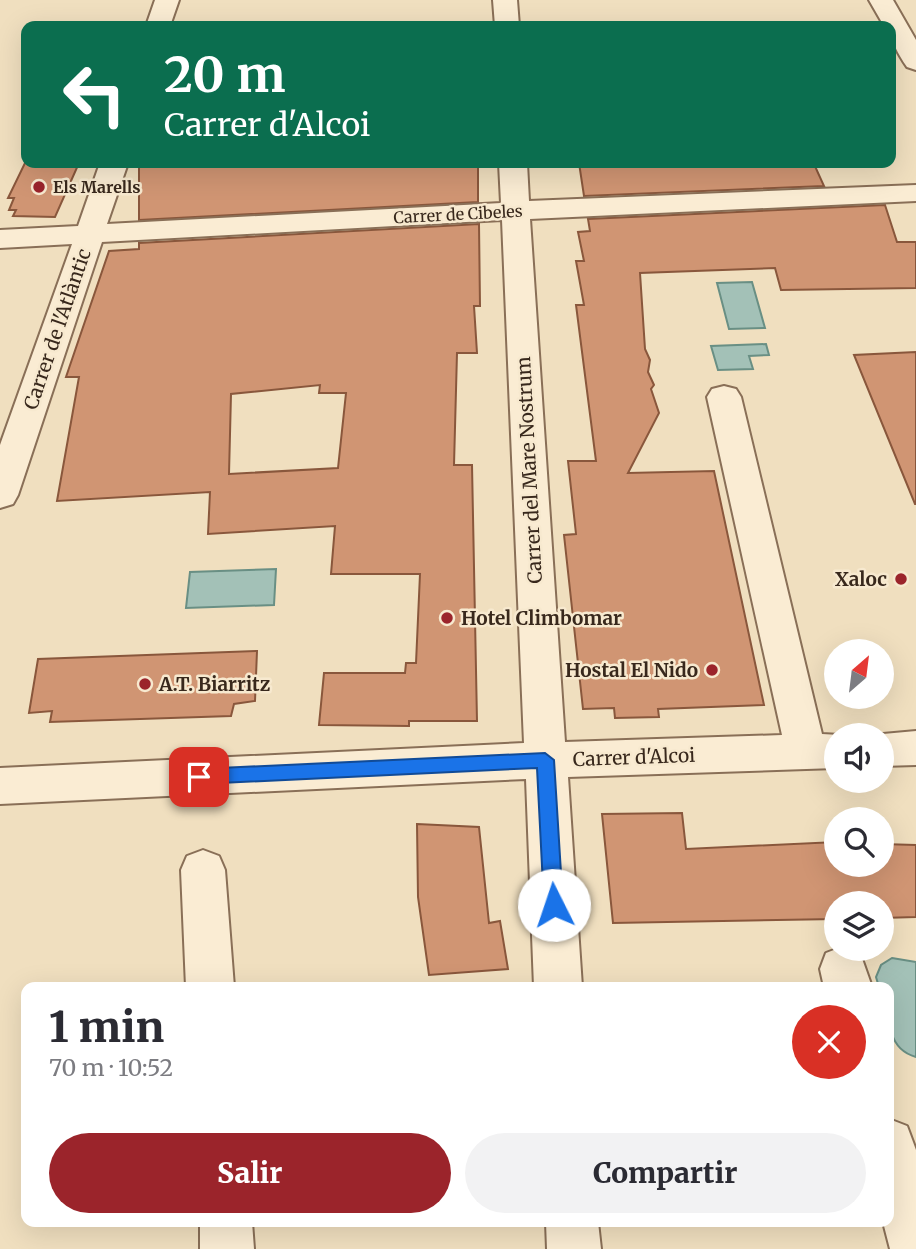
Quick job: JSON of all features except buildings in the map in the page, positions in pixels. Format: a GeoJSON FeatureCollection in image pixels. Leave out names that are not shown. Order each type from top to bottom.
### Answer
{"type":"FeatureCollection","features":[{"type":"Feature","properties":{"kind":"street"},"geometry":{"type":"LineString","coordinates":[[160,21],[167,0]]}},
{"type":"Feature","properties":{"kind":"street"},"geometry":{"type":"LineString","coordinates":[[505,0],[507,21]]}},
{"type":"Feature","properties":{"kind":"street"},"geometry":{"type":"LineString","coordinates":[[881,0],[893,21]]}},
{"type":"Feature","properties":{"kind":"street"},"geometry":{"type":"LineString","coordinates":[[896,27],[916,62]]}},
{"type":"Feature","properties":{"kind":"street","name":"Carrer de l'Atlàntic"},"geometry":{"type":"LineString","coordinates":[[0,495],[112,168]]}},
{"type":"Feature","properties":{"kind":"street","name":"Carrer del Mare Nostrum"},"geometry":{"type":"LineString","coordinates":[[513,168],[558,982]]}},
{"type":"Feature","properties":{"kind":"street","name":"Carrer de Cibeles"},"geometry":{"type":"LineString","coordinates":[[0,239],[514,211],[916,193]]}},
{"type":"Feature","properties":{"kind":"street","name":"Carrer d'Alcoi"},"geometry":{"type":"LineString","coordinates":[[0,786],[545,760],[821,751],[724,397]]}},
{"type":"Feature","properties":{"kind":"street"},"geometry":{"type":"LineString","coordinates":[[894,749],[916,748]]}},
{"type":"Feature","properties":{"kind":"street"},"geometry":{"type":"LineString","coordinates":[[203,870],[210,982]]}},
{"type":"Feature","properties":{"kind":"street"},"geometry":{"type":"LineString","coordinates":[[894,1163],[916,1248]]}},
{"type":"Feature","properties":{"kind":"street"},"geometry":{"type":"LineString","coordinates":[[226,1227],[228,1249]]}},
{"type":"Feature","properties":{"kind":"street"},"geometry":{"type":"LineString","coordinates":[[572,1227],[574,1249]]}},
{"type":"Feature","properties":{"kind":"water"},"geometry":{"type":"Polygon","coordinates":[[[752,282],[765,328],[729,329],[717,283],[752,282]]]}},
{"type":"Feature","properties":{"kind":"water"},"geometry":{"type":"Polygon","coordinates":[[[766,344],[769,355],[749,356],[753,369],[718,370],[711,346],[766,344]]]}},
{"type":"Feature","properties":{"kind":"water"},"geometry":{"type":"Polygon","coordinates":[[[276,569],[274,605],[186,608],[190,572],[276,569]]]}},
{"type":"Feature","properties":{"kind":"water"},"geometry":{"type":"Polygon","coordinates":[[[894,958],[916,962],[916,1057],[906,1053],[894,1040],[894,982],[878,982],[876,977],[881,965],[894,961],[894,958]]]}},
{"type":"Feature","properties":{"kind":"place","name":"Els Marells"},"geometry":{"type":"Point","coordinates":[39,187]}},
{"type":"Feature","properties":{"kind":"place","name":"Xaloc"},"geometry":{"type":"Point","coordinates":[901,579]}},
{"type":"Feature","properties":{"kind":"place","name":"Hotel Climbomar"},"geometry":{"type":"Point","coordinates":[447,618]}},
{"type":"Feature","properties":{"kind":"place","name":"Hostal El Nido"},"geometry":{"type":"Point","coordinates":[712,670]}},
{"type":"Feature","properties":{"kind":"place","name":"A.T. Biarritz"},"geometry":{"type":"Point","coordinates":[145,684]}},
{"type":"Feature","properties":{"kind":"route"},"geometry":{"type":"LineString","coordinates":[[199,777],[545,760],[554,905]]}}]}
